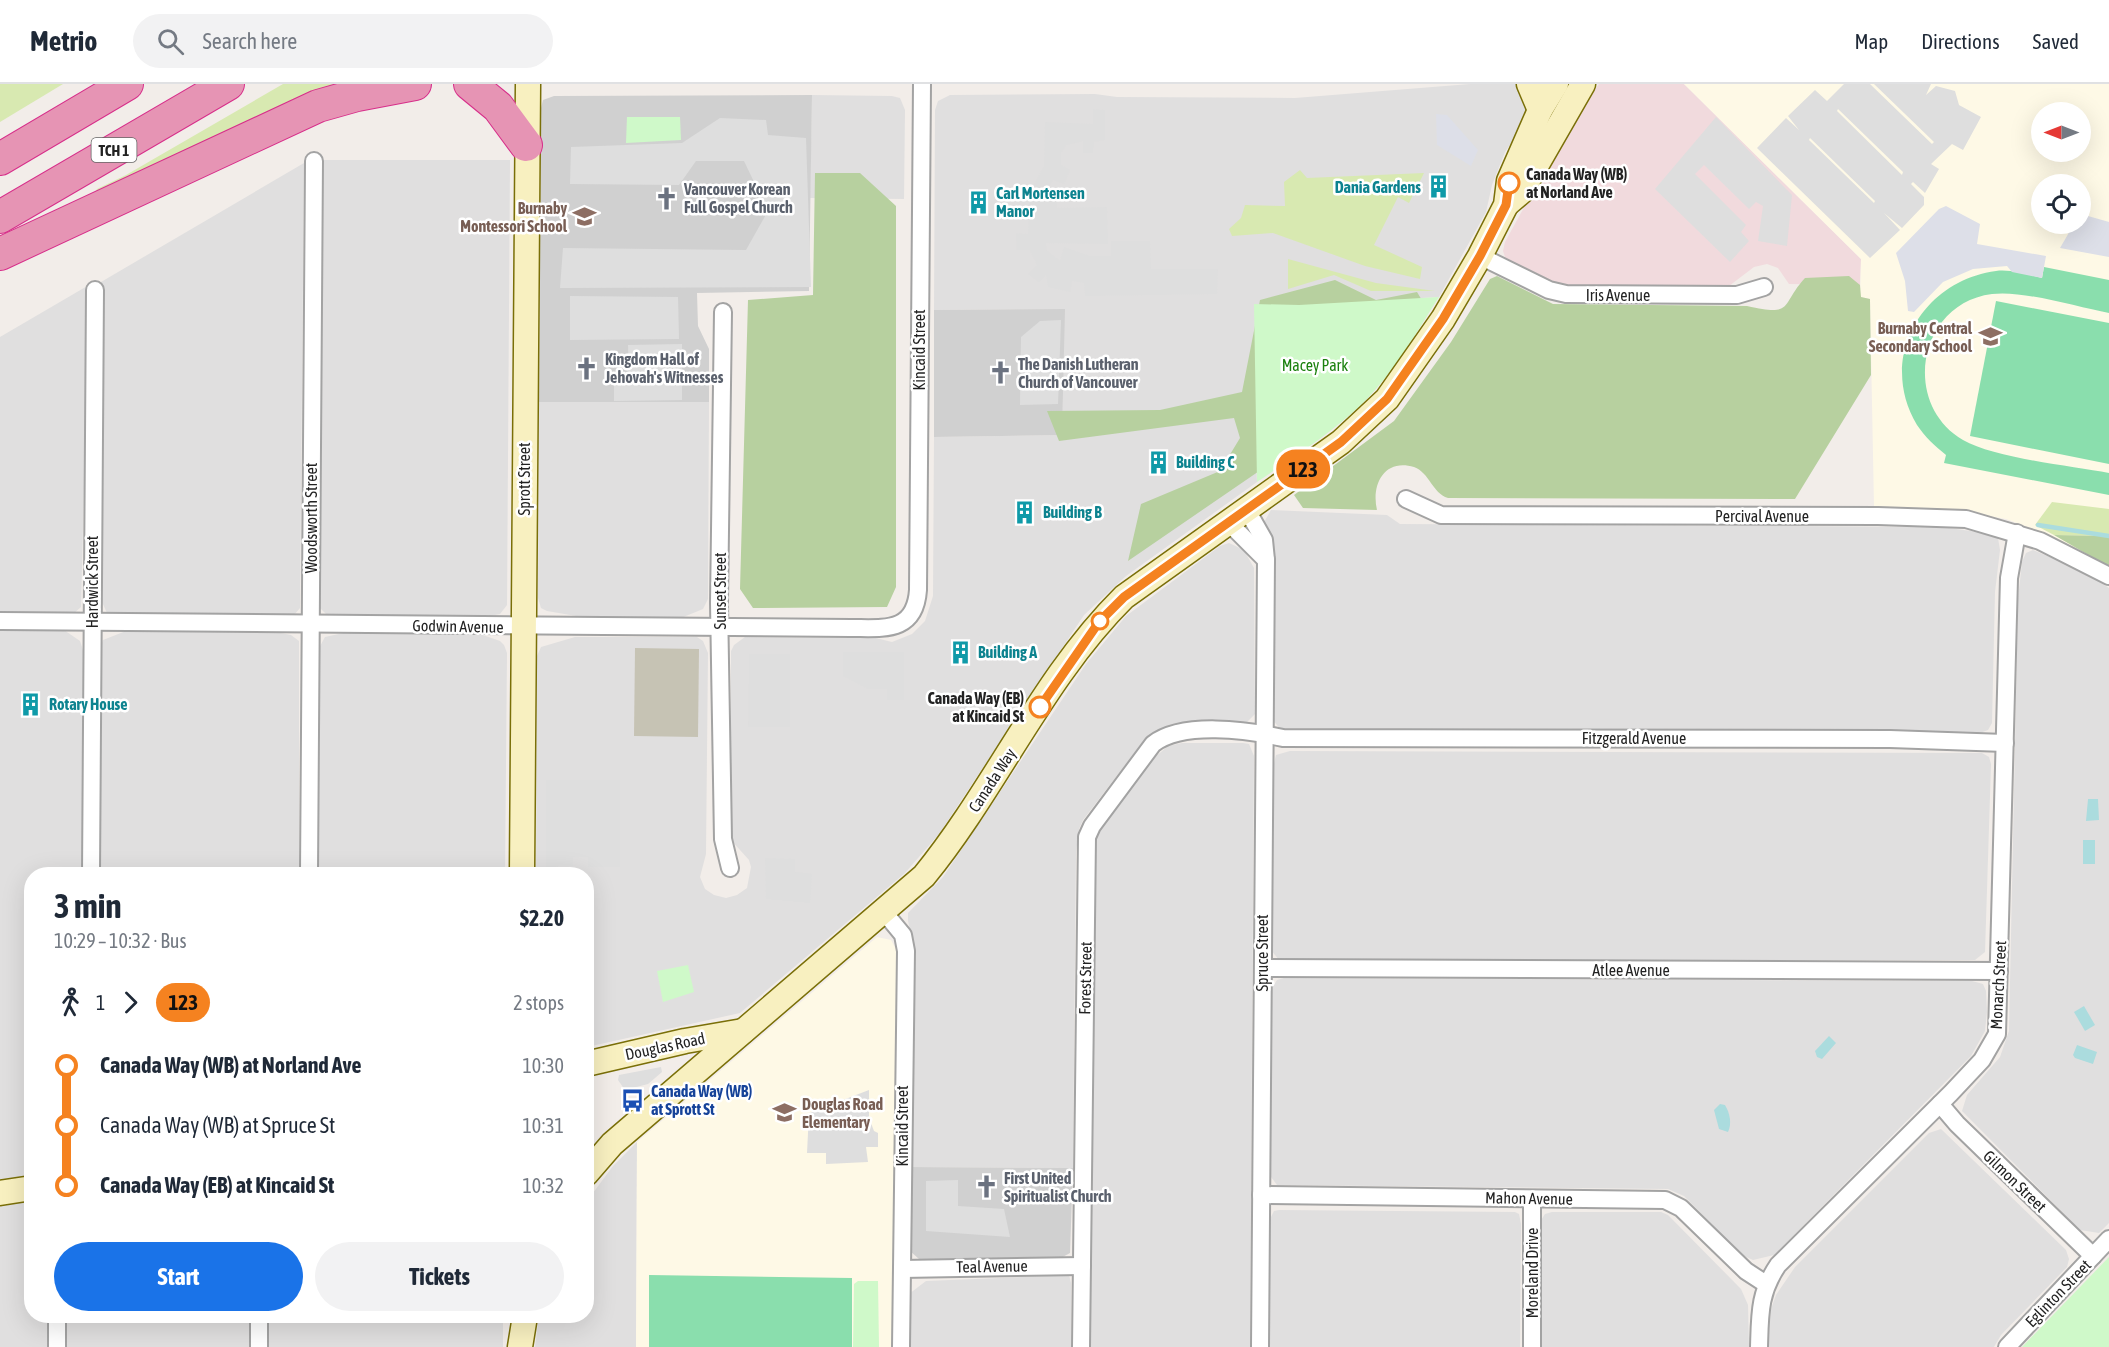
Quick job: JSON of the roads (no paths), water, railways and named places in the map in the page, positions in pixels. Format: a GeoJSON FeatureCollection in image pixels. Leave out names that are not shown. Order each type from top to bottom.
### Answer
{"type":"FeatureCollection","features":[{"type":"Feature","properties":{"kind":"highway","name":"TCH 1"},"geometry":{"type":"LineString","coordinates":[[0,217],[228,84]]}},
{"type":"Feature","properties":{"kind":"highway"},"geometry":{"type":"LineString","coordinates":[[0,254],[318,106],[357,95],[415,84]]}},
{"type":"Feature","properties":{"kind":"highway"},"geometry":{"type":"LineString","coordinates":[[470,84],[498,107],[526,145]]}},
{"type":"Feature","properties":{"kind":"highway"},"geometry":{"type":"LineString","coordinates":[[0,159],[126,85]]}},
{"type":"Feature","properties":{"kind":"main road","name":"Sprott Street"},"geometry":{"type":"LineString","coordinates":[[522,867],[522,627],[528,84]]}},
{"type":"Feature","properties":{"kind":"main road"},"geometry":{"type":"LineString","coordinates":[[1529,84],[1540,110]]}},
{"type":"Feature","properties":{"kind":"main road","name":"Canada Way"},"geometry":{"type":"LineString","coordinates":[[594,1165],[612,1144],[924,876],[950,844],[1074,654],[1099,622],[1153,574],[1341,442],[1387,399],[1443,319],[1480,256],[1506,205],[1509,182],[1540,110],[1556,84]]}},
{"type":"Feature","properties":{"kind":"main road","name":"Canada Way"},"geometry":{"type":"LineString","coordinates":[[1506,205],[1521,192],[1583,84]]}},
{"type":"Feature","properties":{"kind":"main road","name":"Douglas Road"},"geometry":{"type":"LineString","coordinates":[[594,1062],[685,1041],[744,1031]]}},
{"type":"Feature","properties":{"kind":"main road"},"geometry":{"type":"LineString","coordinates":[[0,1193],[24,1189]]}},
{"type":"Feature","properties":{"kind":"main road"},"geometry":{"type":"LineString","coordinates":[[520,1347],[523,1323]]}},
{"type":"Feature","properties":{"kind":"street","name":"Kincaid Street"},"geometry":{"type":"LineString","coordinates":[[911,615],[918,590],[922,84]]}},
{"type":"Feature","properties":{"kind":"street","name":"Woodsworth Street"},"geometry":{"type":"LineString","coordinates":[[309,867],[314,161]]}},
{"type":"Feature","properties":{"kind":"street","name":"Iris Avenue"},"geometry":{"type":"LineString","coordinates":[[1480,256],[1549,290],[1566,294],[1737,295],[1764,287]]}},
{"type":"Feature","properties":{"kind":"street","name":"Hardwick Street"},"geometry":{"type":"LineString","coordinates":[[91,867],[95,290]]}},
{"type":"Feature","properties":{"kind":"street","name":"Sunset Street"},"geometry":{"type":"LineString","coordinates":[[723,312],[719,626],[723,838],[730,868]]}},
{"type":"Feature","properties":{"kind":"street","name":"Percival Avenue"},"geometry":{"type":"LineString","coordinates":[[1406,499],[1441,514],[1950,518],[1979,521],[2017,532],[2061,550],[2109,576]]}},
{"type":"Feature","properties":{"kind":"street","name":"Spruce Street"},"geometry":{"type":"LineString","coordinates":[[1238,516],[1266,560],[1260,1347]]}},
{"type":"Feature","properties":{"kind":"street","name":"Monarch Street"},"geometry":{"type":"LineString","coordinates":[[1759,1347],[1761,1302],[1766,1284],[1792,1250],[1982,1060],[1997,1034],[2009,578],[2017,532]]}},
{"type":"Feature","properties":{"kind":"street","name":"Godwin Avenue"},"geometry":{"type":"LineString","coordinates":[[0,621],[522,627],[891,628],[902,623],[911,615]]}},
{"type":"Feature","properties":{"kind":"street","name":"Forest Street"},"geometry":{"type":"LineString","coordinates":[[1081,1347],[1087,837],[1098,817],[1153,744],[1162,737],[1177,732],[1243,731],[1263,734]]}},
{"type":"Feature","properties":{"kind":"street","name":"Fitzgerald Avenue"},"geometry":{"type":"LineString","coordinates":[[1263,734],[1282,738],[1890,739],[2005,743]]}},
{"type":"Feature","properties":{"kind":"street","name":"Kincaid Street"},"geometry":{"type":"LineString","coordinates":[[884,912],[903,935],[906,951],[901,1347]]}},
{"type":"Feature","properties":{"kind":"street","name":"Atlee Avenue"},"geometry":{"type":"LineString","coordinates":[[1263,969],[1999,971]]}},
{"type":"Feature","properties":{"kind":"street","name":"Gilmon Street"},"geometry":{"type":"LineString","coordinates":[[1940,1104],[1957,1124],[2093,1256]]}},
{"type":"Feature","properties":{"kind":"street","name":"Mahon Avenue"},"geometry":{"type":"LineString","coordinates":[[1261,1195],[1665,1200],[1681,1208],[1746,1271],[1766,1284]]}},
{"type":"Feature","properties":{"kind":"street","name":"Moreland Drive"},"geometry":{"type":"LineString","coordinates":[[1532,1347],[1533,1199]]}},
{"type":"Feature","properties":{"kind":"street","name":"Eglinton Street"},"geometry":{"type":"LineString","coordinates":[[2007,1347],[2109,1239]]}},
{"type":"Feature","properties":{"kind":"street","name":"Teal Avenue"},"geometry":{"type":"LineString","coordinates":[[902,1269],[1082,1266]]}},
{"type":"Feature","properties":{"kind":"street"},"geometry":{"type":"LineString","coordinates":[[57,1323],[57,1347]]}},
{"type":"Feature","properties":{"kind":"street"},"geometry":{"type":"LineString","coordinates":[[259,1347],[260,1323]]}},
{"type":"Feature","properties":{"kind":"water"},"geometry":{"type":"Polygon","coordinates":[[[2088,799],[2098,799],[2099,820],[2086,821],[2088,799]]]}},
{"type":"Feature","properties":{"kind":"water"},"geometry":{"type":"Polygon","coordinates":[[[2083,840],[2095,840],[2095,864],[2083,864],[2083,840]]]}},
{"type":"Feature","properties":{"kind":"water"},"geometry":{"type":"Polygon","coordinates":[[[2084,1006],[2095,1025],[2085,1031],[2074,1012],[2084,1006]]]}},
{"type":"Feature","properties":{"kind":"water"},"geometry":{"type":"Polygon","coordinates":[[[1829,1036],[1836,1043],[1822,1059],[1817,1057],[1815,1051],[1829,1036]]]}},
{"type":"Feature","properties":{"kind":"water"},"geometry":{"type":"Polygon","coordinates":[[[2077,1045],[2097,1052],[2093,1064],[2075,1058],[2073,1055],[2077,1045]]]}},
{"type":"Feature","properties":{"kind":"water"},"geometry":{"type":"Polygon","coordinates":[[[1720,1104],[1725,1105],[1729,1115],[1728,1132],[1719,1129],[1714,1110],[1720,1104]]]}},
{"type":"Feature","properties":{"kind":"waterway"},"geometry":{"type":"LineString","coordinates":[[2038,525],[2109,536]]}},
{"type":"Feature","properties":{"kind":"place","name":"Canada Way (WB) at Norland Ave"},"geometry":{"type":"Point","coordinates":[1509,183]}},
{"type":"Feature","properties":{"kind":"place","name":"Dania Gardens"},"geometry":{"type":"Point","coordinates":[1439,187]}},
{"type":"Feature","properties":{"kind":"place","name":"Vancouver Korean Full Gospel Church"},"geometry":{"type":"Point","coordinates":[666,198]}},
{"type":"Feature","properties":{"kind":"place","name":"Carl Mortensen Manor"},"geometry":{"type":"Point","coordinates":[978,202]}},
{"type":"Feature","properties":{"kind":"place","name":"Burnaby Montessori School"},"geometry":{"type":"Point","coordinates":[585,217]}},
{"type":"Feature","properties":{"kind":"place","name":"Burnaby Central Secondary School"},"geometry":{"type":"Point","coordinates":[1990,337]}},
{"type":"Feature","properties":{"kind":"place","name":"Kingdom Hall of Jehovah's Witnesses"},"geometry":{"type":"Point","coordinates":[587,368]}},
{"type":"Feature","properties":{"kind":"place","name":"The Danish Lutheran Church of Vancouver"},"geometry":{"type":"Point","coordinates":[1000,373]}},
{"type":"Feature","properties":{"kind":"place","name":"Building C"},"geometry":{"type":"Point","coordinates":[1158,462]}},
{"type":"Feature","properties":{"kind":"place","name":"Building B"},"geometry":{"type":"Point","coordinates":[1025,512]}},
{"type":"Feature","properties":{"kind":"place","name":"Building A"},"geometry":{"type":"Point","coordinates":[960,652]}},
{"type":"Feature","properties":{"kind":"place","name":"Rotary House"},"geometry":{"type":"Point","coordinates":[31,704]}},
{"type":"Feature","properties":{"kind":"place","name":"Canada Way (EB) at Kincaid St"},"geometry":{"type":"Point","coordinates":[1040,707]}},
{"type":"Feature","properties":{"kind":"place","name":"Canada Way (WB) at Sprott St"},"geometry":{"type":"Point","coordinates":[633,1100]}},
{"type":"Feature","properties":{"kind":"place","name":"Douglas Road Elementary"},"geometry":{"type":"Point","coordinates":[784,1113]}},
{"type":"Feature","properties":{"kind":"place","name":"First United Spiritualist Church"},"geometry":{"type":"Point","coordinates":[986,1187]}},
{"type":"Feature","properties":{"kind":"park label","name":"Macey Park"},"geometry":{"type":"Point","coordinates":[1315,365]}}]}
